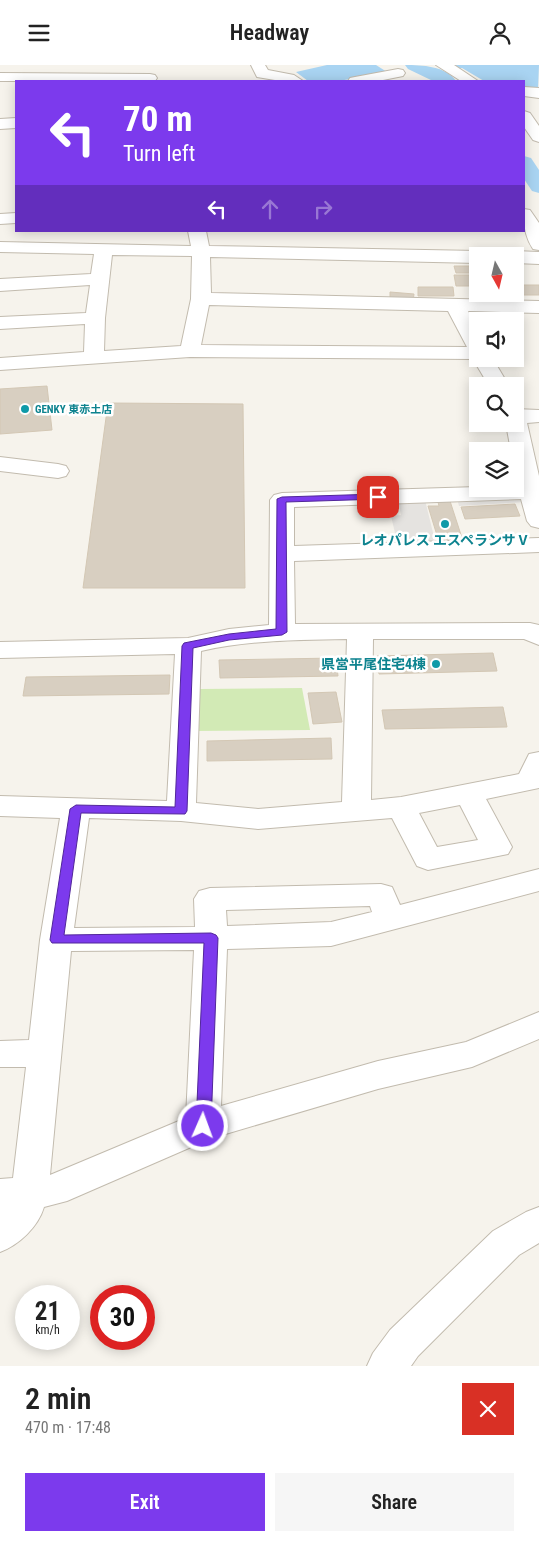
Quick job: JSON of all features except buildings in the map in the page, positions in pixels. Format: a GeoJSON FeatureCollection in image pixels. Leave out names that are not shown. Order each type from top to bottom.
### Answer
{"type":"FeatureCollection","features":[{"type":"Feature","properties":{"kind":"street"},"geometry":{"type":"LineString","coordinates":[[258,65],[262,74],[294,80]]}},
{"type":"Feature","properties":{"kind":"street"},"geometry":{"type":"LineString","coordinates":[[384,65],[410,80]]}},
{"type":"Feature","properties":{"kind":"street"},"geometry":{"type":"LineString","coordinates":[[443,65],[469,80]]}},
{"type":"Feature","properties":{"kind":"street"},"geometry":{"type":"LineString","coordinates":[[360,80],[398,73]]}},
{"type":"Feature","properties":{"kind":"street"},"geometry":{"type":"LineString","coordinates":[[0,77],[150,75]]}},
{"type":"Feature","properties":{"kind":"street"},"geometry":{"type":"LineString","coordinates":[[525,92],[539,93]]}},
{"type":"Feature","properties":{"kind":"street"},"geometry":{"type":"LineString","coordinates":[[530,118],[537,145]]}},
{"type":"Feature","properties":{"kind":"street"},"geometry":{"type":"LineString","coordinates":[[0,124],[15,123]]}},
{"type":"Feature","properties":{"kind":"street"},"geometry":{"type":"LineString","coordinates":[[525,216],[535,231],[539,245]]}},
{"type":"Feature","properties":{"kind":"street"},"geometry":{"type":"LineString","coordinates":[[0,219],[15,218]]}},
{"type":"Feature","properties":{"kind":"street"},"geometry":{"type":"LineString","coordinates":[[190,351],[201,299],[201,251],[197,232]]}},
{"type":"Feature","properties":{"kind":"street"},"geometry":{"type":"LineString","coordinates":[[0,247],[469,257]]}},
{"type":"Feature","properties":{"kind":"street"},"geometry":{"type":"LineString","coordinates":[[94,358],[95,318],[104,249]]}},
{"type":"Feature","properties":{"kind":"street"},"geometry":{"type":"LineString","coordinates":[[524,257],[539,258]]}},
{"type":"Feature","properties":{"kind":"street"},"geometry":{"type":"LineString","coordinates":[[0,285],[100,279]]}},
{"type":"Feature","properties":{"kind":"street"},"geometry":{"type":"LineString","coordinates":[[201,299],[539,307]]}},
{"type":"Feature","properties":{"kind":"street"},"geometry":{"type":"LineString","coordinates":[[455,305],[469,331]]}},
{"type":"Feature","properties":{"kind":"street"},"geometry":{"type":"LineString","coordinates":[[0,323],[95,318]]}},
{"type":"Feature","properties":{"kind":"street"},"geometry":{"type":"LineString","coordinates":[[0,365],[190,351],[469,353]]}},
{"type":"Feature","properties":{"kind":"street"},"geometry":{"type":"LineString","coordinates":[[524,416],[539,416]]}},
{"type":"Feature","properties":{"kind":"street"},"geometry":{"type":"LineString","coordinates":[[519,432],[539,521]]}},
{"type":"Feature","properties":{"kind":"street"},"geometry":{"type":"LineString","coordinates":[[0,464],[58,471]]}},
{"type":"Feature","properties":{"kind":"street"},"geometry":{"type":"LineString","coordinates":[[282,632],[282,499],[531,492]]}},
{"type":"Feature","properties":{"kind":"street"},"geometry":{"type":"LineString","coordinates":[[283,554],[539,545]]}},
{"type":"Feature","properties":{"kind":"street"},"geometry":{"type":"LineString","coordinates":[[0,650],[188,646],[229,637],[282,632],[530,631],[539,637]]}},
{"type":"Feature","properties":{"kind":"street"},"geometry":{"type":"LineString","coordinates":[[356,811],[360,633]]}},
{"type":"Feature","properties":{"kind":"street"},"geometry":{"type":"LineString","coordinates":[[180,811],[188,646]]}},
{"type":"Feature","properties":{"kind":"street"},"geometry":{"type":"LineString","coordinates":[[0,806],[180,811],[258,819],[356,811],[401,807],[530,781],[539,761]]}},
{"type":"Feature","properties":{"kind":"street"},"geometry":{"type":"LineString","coordinates":[[401,807],[428,859],[497,847],[469,794]]}},
{"type":"Feature","properties":{"kind":"street"},"geometry":{"type":"LineString","coordinates":[[0,1236],[24,1211],[15,1193],[44,1053],[56,940],[76,809]]}},
{"type":"Feature","properties":{"kind":"street"},"geometry":{"type":"LineString","coordinates":[[56,940],[331,934],[539,881]]}},
{"type":"Feature","properties":{"kind":"street"},"geometry":{"type":"LineString","coordinates":[[203,1126],[211,938]]}},
{"type":"Feature","properties":{"kind":"street"},"geometry":{"type":"LineString","coordinates":[[15,1193],[54,1190],[203,1126],[378,1075],[472,1054],[539,1025]]}},
{"type":"Feature","properties":{"kind":"street"},"geometry":{"type":"LineString","coordinates":[[0,1054],[44,1053]]}},
{"type":"Feature","properties":{"kind":"street"},"geometry":{"type":"LineString","coordinates":[[387,1366],[404,1343],[506,1243],[539,1223]]}},
{"type":"Feature","properties":{"kind":"green space"},"geometry":{"type":"Polygon","coordinates":[[[302,688],[310,730],[195,731],[200,689],[302,688]]]}},
{"type":"Feature","properties":{"kind":"shaded area"},"geometry":{"type":"Polygon","coordinates":[[[519,497],[526,502],[459,506],[457,499],[519,497]]]}},
{"type":"Feature","properties":{"kind":"shaded area"},"geometry":{"type":"Polygon","coordinates":[[[425,500],[436,545],[398,546],[391,516],[401,515],[398,501],[425,500]]]}},
{"type":"Feature","properties":{"kind":"water"},"geometry":{"type":"Polygon","coordinates":[[[327,65],[376,65],[387,72],[344,80],[307,80],[296,72],[327,65]]]}},
{"type":"Feature","properties":{"kind":"water"},"geometry":{"type":"Polygon","coordinates":[[[451,65],[539,65],[538,90],[525,90],[525,80],[482,80],[462,68],[458,69],[451,65]]]}},
{"type":"Feature","properties":{"kind":"waterway"},"geometry":{"type":"LineString","coordinates":[[414,65],[445,80]]}},
{"type":"Feature","properties":{"kind":"waterway"},"geometry":{"type":"LineString","coordinates":[[525,164],[539,187]]}},
{"type":"Feature","properties":{"kind":"place","name":"GENKY 東赤土店"},"geometry":{"type":"Point","coordinates":[25,409]}},
{"type":"Feature","properties":{"kind":"place","name":"レオパレス エスペランサⅤ"},"geometry":{"type":"Point","coordinates":[445,524]}},
{"type":"Feature","properties":{"kind":"place","name":"県営平尾住宅4棟"},"geometry":{"type":"Point","coordinates":[436,664]}},
{"type":"Feature","properties":{"kind":"route"},"geometry":{"type":"LineString","coordinates":[[203,1126],[211,938],[56,940],[76,809],[180,811],[188,646],[229,637],[282,632],[282,499],[378,497]]}}]}
